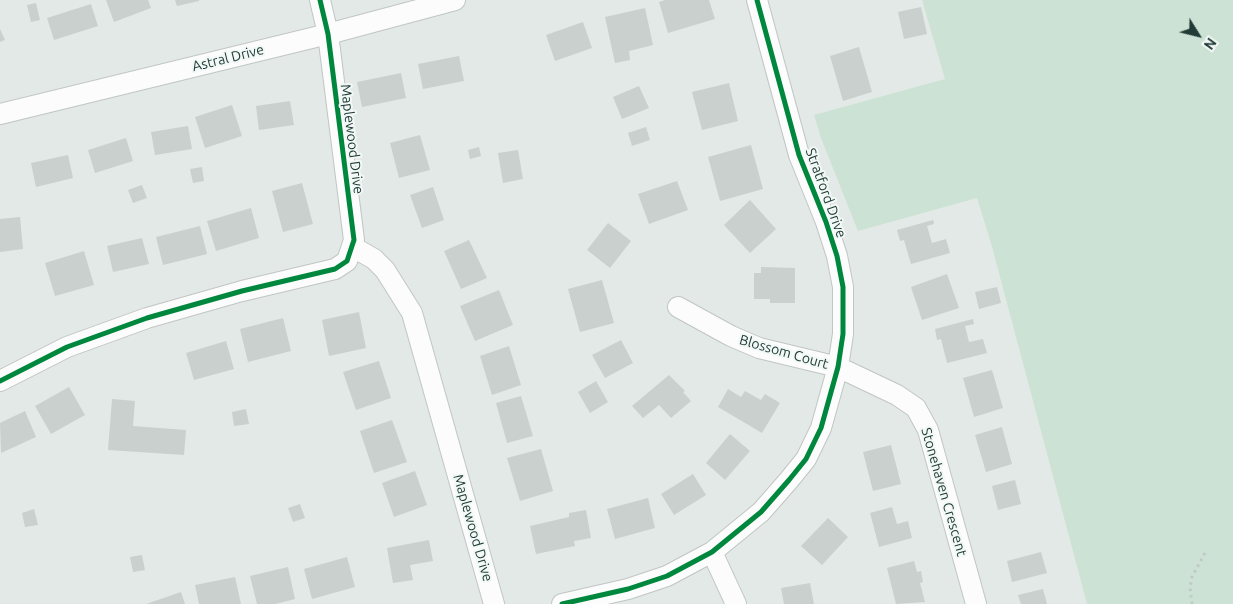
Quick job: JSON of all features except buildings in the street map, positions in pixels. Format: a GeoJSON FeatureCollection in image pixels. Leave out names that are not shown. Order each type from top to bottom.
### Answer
{"type":"FeatureCollection","features":[{"type":"Feature","properties":{"kind":"street","name":"Maplewood Drive"},"geometry":{"type":"LineString","coordinates":[[320,0],[328,34],[354,240],[353,247],[374,259],[385,270],[412,313],[494,604]]}},
{"type":"Feature","properties":{"kind":"street","name":"Astral Drive"},"geometry":{"type":"LineString","coordinates":[[0,114],[328,34],[455,0]]}},
{"type":"Feature","properties":{"kind":"street","name":"Stratford Drive"},"geometry":{"type":"LineString","coordinates":[[562,604],[628,589],[660,578],[712,552],[761,512],[806,459],[821,428],[838,367],[843,334],[843,287],[837,256],[799,155],[757,0]]}},
{"type":"Feature","properties":{"kind":"street"},"geometry":{"type":"LineString","coordinates":[[0,381],[67,347],[147,318],[242,291],[335,269],[347,261],[353,247]]}},
{"type":"Feature","properties":{"kind":"street","name":"Blossom Court"},"geometry":{"type":"LineString","coordinates":[[678,307],[730,336],[759,348],[838,367]]}},
{"type":"Feature","properties":{"kind":"street","name":"Stonehaven Crescent"},"geometry":{"type":"LineString","coordinates":[[838,367],[910,402],[922,418],[976,604]]}},
{"type":"Feature","properties":{"kind":"street"},"geometry":{"type":"LineString","coordinates":[[712,552],[736,604]]}},
{"type":"Feature","properties":{"kind":"path"},"geometry":{"type":"LineString","coordinates":[[1192,604],[1190,587],[1192,577],[1206,551]]}},
{"type":"Feature","properties":{"kind":"green space"},"geometry":{"type":"Polygon","coordinates":[[[922,0],[1233,0],[1233,604],[1087,604],[991,243],[977,198],[858,231],[821,138],[814,115],[945,79],[922,0]]]}},
{"type":"Feature","properties":{"kind":"cycle path"},"geometry":{"type":"LineString","coordinates":[[0,381],[67,347],[147,318],[242,291],[335,269],[347,261],[354,240],[328,34],[320,0]]}},
{"type":"Feature","properties":{"kind":"cycle path"},"geometry":{"type":"LineString","coordinates":[[562,604],[628,589],[667,576],[712,552],[761,512],[806,459],[821,428],[838,367],[843,334],[843,287],[837,256],[826,222],[799,155],[757,0]]}}]}
